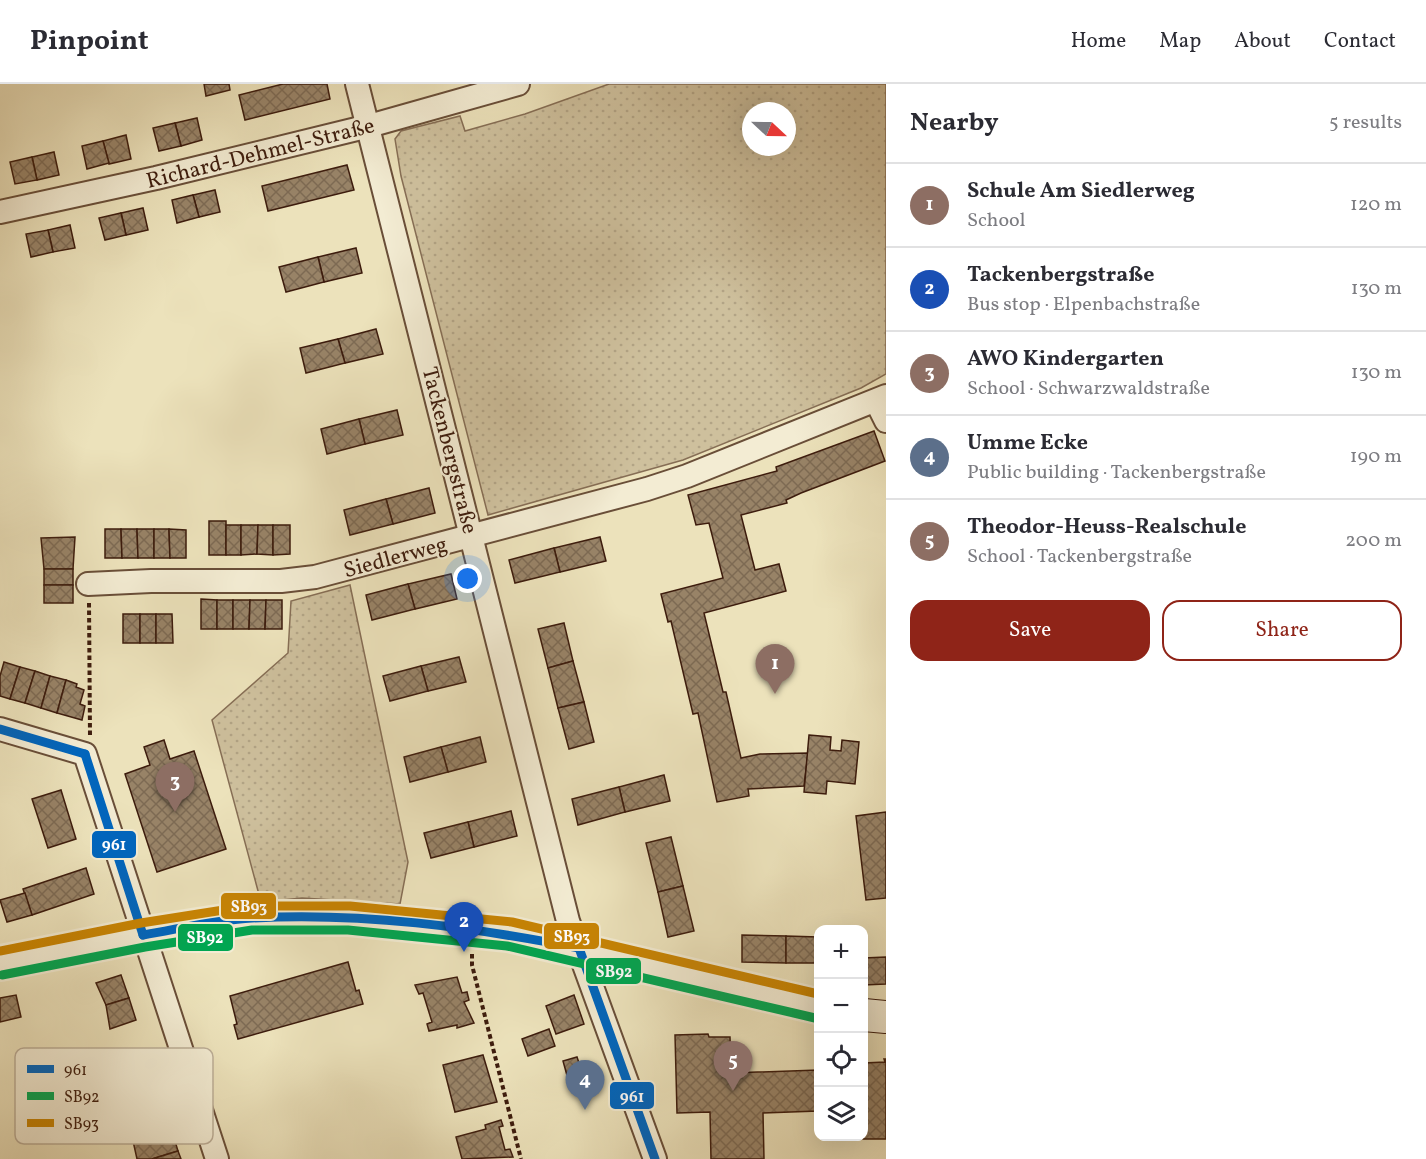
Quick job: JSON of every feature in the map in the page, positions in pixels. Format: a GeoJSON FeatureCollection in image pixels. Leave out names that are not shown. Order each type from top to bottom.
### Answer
{"type":"FeatureCollection","features":[{"type":"Feature","properties":{"kind":"street","name":"Tackenbergstraße"},"geometry":{"type":"LineString","coordinates":[[357,84],[568,921],[655,1159]]}},
{"type":"Feature","properties":{"kind":"street","name":"Richard-Dehmel-Straße"},"geometry":{"type":"LineString","coordinates":[[0,212],[156,178],[369,126],[518,84]]}},
{"type":"Feature","properties":{"kind":"street","name":"Siedlerweg"},"geometry":{"type":"LineString","coordinates":[[88,584],[151,581],[303,580],[687,476],[883,406]]}},
{"type":"Feature","properties":{"kind":"street"},"geometry":{"type":"LineString","coordinates":[[0,729],[84,754],[180,1048]]}},
{"type":"Feature","properties":{"kind":"street"},"geometry":{"type":"LineString","coordinates":[[0,963],[143,934],[251,918],[350,918],[471,929],[579,948],[671,974],[814,1005]]}},
{"type":"Feature","properties":{"kind":"street"},"geometry":{"type":"LineString","coordinates":[[868,1015],[886,1017]]}},
{"type":"Feature","properties":{"kind":"street"},"geometry":{"type":"LineString","coordinates":[[212,1144],[217,1159]]}},
{"type":"Feature","properties":{"kind":"path"},"geometry":{"type":"LineString","coordinates":[[84,754],[92,732],[88,584]]}},
{"type":"Feature","properties":{"kind":"path"},"geometry":{"type":"LineString","coordinates":[[471,929],[472,966],[521,1159]]}},
{"type":"Feature","properties":{"kind":"shaded area"},"geometry":{"type":"Polygon","coordinates":[[[609,84],[886,84],[886,374],[861,388],[683,460],[488,515],[401,176],[395,139],[401,131],[460,116],[465,131],[525,114],[609,84]]]}},
{"type":"Feature","properties":{"kind":"shaded area"},"geometry":{"type":"Polygon","coordinates":[[[350,585],[408,862],[400,904],[302,898],[261,902],[212,720],[288,653],[291,601],[350,585]]]}},
{"type":"Feature","properties":{"kind":"building"},"geometry":{"type":"Polygon","coordinates":[[[204,84],[229,84],[230,90],[206,96],[204,84]]]}},
{"type":"Feature","properties":{"kind":"building"},"geometry":{"type":"Polygon","coordinates":[[[283,84],[327,84],[330,99],[245,120],[239,95],[283,84]]]}},
{"type":"Feature","properties":{"kind":"building"},"geometry":{"type":"Polygon","coordinates":[[[197,118],[202,140],[181,146],[175,123],[197,118]]]}},
{"type":"Feature","properties":{"kind":"building"},"geometry":{"type":"Polygon","coordinates":[[[175,123],[181,146],[159,151],[153,128],[175,123]]]}},
{"type":"Feature","properties":{"kind":"building"},"geometry":{"type":"Polygon","coordinates":[[[126,135],[131,159],[109,164],[103,141],[126,135]]]}},
{"type":"Feature","properties":{"kind":"building"},"geometry":{"type":"Polygon","coordinates":[[[103,141],[109,163],[87,169],[82,146],[103,141]]]}},
{"type":"Feature","properties":{"kind":"building"},"geometry":{"type":"Polygon","coordinates":[[[54,152],[59,175],[37,180],[32,157],[54,152]]]}},
{"type":"Feature","properties":{"kind":"building"},"geometry":{"type":"Polygon","coordinates":[[[32,157],[37,180],[15,184],[10,162],[32,157]]]}},
{"type":"Feature","properties":{"kind":"building"},"geometry":{"type":"Polygon","coordinates":[[[347,165],[354,190],[268,211],[262,186],[347,165]]]}},
{"type":"Feature","properties":{"kind":"building"},"geometry":{"type":"Polygon","coordinates":[[[215,190],[220,212],[199,217],[193,195],[215,190]]]}},
{"type":"Feature","properties":{"kind":"building"},"geometry":{"type":"Polygon","coordinates":[[[193,195],[199,217],[177,223],[172,200],[193,195]]]}},
{"type":"Feature","properties":{"kind":"building"},"geometry":{"type":"Polygon","coordinates":[[[143,208],[148,230],[126,235],[121,213],[143,208]]]}},
{"type":"Feature","properties":{"kind":"building"},"geometry":{"type":"Polygon","coordinates":[[[121,213],[126,235],[105,240],[99,218],[121,213]]]}},
{"type":"Feature","properties":{"kind":"building"},"geometry":{"type":"Polygon","coordinates":[[[70,225],[75,248],[53,252],[48,230],[70,225]]]}},
{"type":"Feature","properties":{"kind":"building"},"geometry":{"type":"Polygon","coordinates":[[[48,230],[53,252],[31,257],[26,234],[48,230]]]}},
{"type":"Feature","properties":{"kind":"building"},"geometry":{"type":"Polygon","coordinates":[[[356,248],[362,273],[324,282],[318,257],[356,248]]]}},
{"type":"Feature","properties":{"kind":"building"},"geometry":{"type":"Polygon","coordinates":[[[318,257],[324,282],[286,292],[279,267],[318,257]]]}},
{"type":"Feature","properties":{"kind":"building"},"geometry":{"type":"Polygon","coordinates":[[[376,329],[383,354],[345,363],[338,339],[376,329]]]}},
{"type":"Feature","properties":{"kind":"building"},"geometry":{"type":"Polygon","coordinates":[[[338,339],[345,363],[306,373],[300,348],[338,339]]]}},
{"type":"Feature","properties":{"kind":"building"},"geometry":{"type":"Polygon","coordinates":[[[397,410],[403,435],[365,444],[359,419],[397,410]]]}},
{"type":"Feature","properties":{"kind":"building"},"geometry":{"type":"Polygon","coordinates":[[[359,419],[365,444],[327,454],[321,429],[359,419]]]}},
{"type":"Feature","properties":{"kind":"building"},"geometry":{"type":"Polygon","coordinates":[[[874,431],[885,461],[801,493],[786,500],[787,503],[741,515],[755,570],[779,564],[786,591],[704,613],[741,758],[760,754],[808,753],[804,786],[748,789],[749,796],[717,802],[698,713],[693,714],[671,621],[668,622],[661,594],[723,578],[709,523],[696,525],[688,495],[777,471],[776,467],[874,431]]]}},
{"type":"Feature","properties":{"kind":"building"},"geometry":{"type":"Polygon","coordinates":[[[429,488],[435,513],[393,524],[386,499],[429,488]]]}},
{"type":"Feature","properties":{"kind":"building"},"geometry":{"type":"Polygon","coordinates":[[[386,499],[393,524],[350,535],[344,510],[386,499]]]}},
{"type":"Feature","properties":{"kind":"building"},"geometry":{"type":"Polygon","coordinates":[[[209,521],[226,521],[226,555],[209,555],[209,521]]]}},
{"type":"Feature","properties":{"kind":"building"},"geometry":{"type":"Polygon","coordinates":[[[226,525],[241,525],[241,555],[226,555],[226,525]]]}},
{"type":"Feature","properties":{"kind":"building"},"geometry":{"type":"Polygon","coordinates":[[[241,525],[258,525],[257,554],[241,555],[241,525]]]}},
{"type":"Feature","properties":{"kind":"building"},"geometry":{"type":"Polygon","coordinates":[[[258,525],[273,525],[273,555],[257,554],[258,525]]]}},
{"type":"Feature","properties":{"kind":"building"},"geometry":{"type":"Polygon","coordinates":[[[273,525],[290,525],[290,554],[273,555],[273,525]]]}},
{"type":"Feature","properties":{"kind":"building"},"geometry":{"type":"Polygon","coordinates":[[[105,529],[121,529],[122,558],[105,558],[105,529]]]}},
{"type":"Feature","properties":{"kind":"building"},"geometry":{"type":"Polygon","coordinates":[[[121,529],[137,529],[138,558],[122,558],[121,529]]]}},
{"type":"Feature","properties":{"kind":"building"},"geometry":{"type":"Polygon","coordinates":[[[137,529],[154,529],[154,558],[138,558],[137,529]]]}},
{"type":"Feature","properties":{"kind":"building"},"geometry":{"type":"Polygon","coordinates":[[[154,529],[169,529],[170,558],[154,558],[154,529]]]}},
{"type":"Feature","properties":{"kind":"building"},"geometry":{"type":"Polygon","coordinates":[[[169,529],[186,530],[186,558],[170,558],[169,529]]]}},
{"type":"Feature","properties":{"kind":"building"},"geometry":{"type":"Polygon","coordinates":[[[75,537],[73,569],[44,569],[41,538],[75,537]]]}},
{"type":"Feature","properties":{"kind":"building"},"geometry":{"type":"Polygon","coordinates":[[[600,537],[606,561],[560,572],[554,548],[600,537]]]}},
{"type":"Feature","properties":{"kind":"building"},"geometry":{"type":"Polygon","coordinates":[[[554,548],[560,572],[515,583],[509,560],[554,548]]]}},
{"type":"Feature","properties":{"kind":"building"},"geometry":{"type":"Polygon","coordinates":[[[44,569],[73,569],[73,585],[44,585],[44,569]]]}},
{"type":"Feature","properties":{"kind":"building"},"geometry":{"type":"Polygon","coordinates":[[[451,574],[457,599],[415,609],[408,584],[451,574]]]}},
{"type":"Feature","properties":{"kind":"building"},"geometry":{"type":"Polygon","coordinates":[[[408,584],[415,609],[372,620],[366,595],[408,584]]]}},
{"type":"Feature","properties":{"kind":"building"},"geometry":{"type":"Polygon","coordinates":[[[44,585],[73,585],[73,603],[44,603],[44,585]]]}},
{"type":"Feature","properties":{"kind":"building"},"geometry":{"type":"Polygon","coordinates":[[[201,599],[217,600],[217,629],[201,629],[201,599]]]}},
{"type":"Feature","properties":{"kind":"building"},"geometry":{"type":"Polygon","coordinates":[[[217,600],[233,600],[233,629],[217,629],[217,600]]]}},
{"type":"Feature","properties":{"kind":"building"},"geometry":{"type":"Polygon","coordinates":[[[233,600],[250,600],[249,629],[233,629],[233,600]]]}},
{"type":"Feature","properties":{"kind":"building"},"geometry":{"type":"Polygon","coordinates":[[[250,600],[266,600],[265,629],[249,629],[250,600]]]}},
{"type":"Feature","properties":{"kind":"building"},"geometry":{"type":"Polygon","coordinates":[[[266,600],[282,600],[282,629],[265,629],[266,600]]]}},
{"type":"Feature","properties":{"kind":"building"},"geometry":{"type":"Polygon","coordinates":[[[123,614],[140,614],[140,643],[123,643],[123,614]]]}},
{"type":"Feature","properties":{"kind":"building"},"geometry":{"type":"Polygon","coordinates":[[[140,614],[156,614],[156,643],[140,643],[140,614]]]}},
{"type":"Feature","properties":{"kind":"building"},"geometry":{"type":"Polygon","coordinates":[[[156,614],[172,614],[173,643],[156,643],[156,614]]]}},
{"type":"Feature","properties":{"kind":"building"},"geometry":{"type":"Polygon","coordinates":[[[564,623],[573,661],[548,668],[538,629],[564,623]]]}},
{"type":"Feature","properties":{"kind":"building"},"geometry":{"type":"Polygon","coordinates":[[[459,657],[466,682],[428,691],[421,666],[459,657]]]}},
{"type":"Feature","properties":{"kind":"building"},"geometry":{"type":"Polygon","coordinates":[[[573,661],[584,702],[558,708],[548,668],[573,661]]]}},
{"type":"Feature","properties":{"kind":"building"},"geometry":{"type":"Polygon","coordinates":[[[4,662],[20,667],[10,699],[0,696],[0,676],[4,662]]]}},
{"type":"Feature","properties":{"kind":"building"},"geometry":{"type":"Polygon","coordinates":[[[421,666],[428,691],[390,701],[383,676],[421,666]]]}},
{"type":"Feature","properties":{"kind":"building"},"geometry":{"type":"Polygon","coordinates":[[[20,667],[35,671],[25,703],[10,699],[20,667]]]}},
{"type":"Feature","properties":{"kind":"building"},"geometry":{"type":"Polygon","coordinates":[[[35,671],[50,676],[41,708],[25,703],[35,671]]]}},
{"type":"Feature","properties":{"kind":"building"},"geometry":{"type":"Polygon","coordinates":[[[50,676],[66,680],[57,713],[41,708],[50,676]]]}},
{"type":"Feature","properties":{"kind":"building"},"geometry":{"type":"Polygon","coordinates":[[[66,680],[77,684],[76,687],[84,690],[80,704],[85,706],[82,720],[57,713],[66,680]]]}},
{"type":"Feature","properties":{"kind":"building"},"geometry":{"type":"Polygon","coordinates":[[[584,702],[594,742],[569,749],[558,708],[584,702]]]}},
{"type":"Feature","properties":{"kind":"building"},"geometry":{"type":"Polygon","coordinates":[[[809,735],[831,737],[830,750],[841,751],[842,740],[859,742],[855,784],[827,781],[826,794],[804,792],[809,735]]]}},
{"type":"Feature","properties":{"kind":"building"},"geometry":{"type":"Polygon","coordinates":[[[480,737],[486,762],[448,772],[441,747],[480,737]]]}},
{"type":"Feature","properties":{"kind":"building"},"geometry":{"type":"Polygon","coordinates":[[[164,740],[170,759],[194,751],[226,849],[157,872],[125,774],[150,765],[144,747],[164,740]]]}},
{"type":"Feature","properties":{"kind":"building"},"geometry":{"type":"Polygon","coordinates":[[[441,747],[448,772],[410,782],[404,757],[441,747]]]}},
{"type":"Feature","properties":{"kind":"building"},"geometry":{"type":"Polygon","coordinates":[[[664,775],[670,801],[625,812],[619,787],[664,775]]]}},
{"type":"Feature","properties":{"kind":"building"},"geometry":{"type":"Polygon","coordinates":[[[619,787],[625,812],[578,825],[572,799],[619,787]]]}},
{"type":"Feature","properties":{"kind":"building"},"geometry":{"type":"Polygon","coordinates":[[[61,790],[76,839],[48,848],[32,799],[61,790]]]}},
{"type":"Feature","properties":{"kind":"building"},"geometry":{"type":"Polygon","coordinates":[[[511,811],[517,836],[474,847],[468,822],[511,811]]]}},
{"type":"Feature","properties":{"kind":"building"},"geometry":{"type":"Polygon","coordinates":[[[886,812],[886,898],[866,900],[856,816],[886,812]]]}},
{"type":"Feature","properties":{"kind":"building"},"geometry":{"type":"Polygon","coordinates":[[[468,822],[474,847],[431,858],[424,833],[468,822]]]}},
{"type":"Feature","properties":{"kind":"building"},"geometry":{"type":"Polygon","coordinates":[[[671,837],[683,886],[658,892],[646,843],[671,837]]]}},
{"type":"Feature","properties":{"kind":"building"},"geometry":{"type":"Polygon","coordinates":[[[86,868],[94,894],[32,915],[23,889],[86,868]]]}},
{"type":"Feature","properties":{"kind":"building"},"geometry":{"type":"Polygon","coordinates":[[[683,886],[694,931],[668,937],[658,892],[683,886]]]}},
{"type":"Feature","properties":{"kind":"building"},"geometry":{"type":"Polygon","coordinates":[[[25,893],[32,915],[7,922],[0,900],[25,893]]]}},
{"type":"Feature","properties":{"kind":"building"},"geometry":{"type":"Polygon","coordinates":[[[742,935],[786,936],[786,963],[742,962],[742,935]]]}},
{"type":"Feature","properties":{"kind":"building"},"geometry":{"type":"Polygon","coordinates":[[[786,936],[814,937],[814,963],[786,963],[786,936]]]}},
{"type":"Feature","properties":{"kind":"building"},"geometry":{"type":"Polygon","coordinates":[[[886,957],[886,984],[868,985],[868,958],[886,957]]]}},
{"type":"Feature","properties":{"kind":"building"},"geometry":{"type":"Polygon","coordinates":[[[348,962],[356,991],[359,990],[363,1004],[238,1039],[230,996],[348,962]]]}},
{"type":"Feature","properties":{"kind":"building"},"geometry":{"type":"Polygon","coordinates":[[[121,975],[129,998],[106,1005],[96,983],[121,975]]]}},
{"type":"Feature","properties":{"kind":"building"},"geometry":{"type":"Polygon","coordinates":[[[457,977],[462,993],[467,992],[469,1000],[464,1002],[474,1023],[457,1028],[457,1025],[429,1031],[427,1024],[432,1022],[423,993],[419,994],[415,985],[457,977]]]}},
{"type":"Feature","properties":{"kind":"building"},"geometry":{"type":"Polygon","coordinates":[[[16,995],[21,1017],[0,1022],[0,998],[16,995]]]}},
{"type":"Feature","properties":{"kind":"building"},"geometry":{"type":"Polygon","coordinates":[[[574,995],[584,1024],[556,1034],[546,1006],[574,995]]]}},
{"type":"Feature","properties":{"kind":"building"},"geometry":{"type":"Polygon","coordinates":[[[129,998],[136,1020],[110,1029],[106,1005],[129,998]]]}},
{"type":"Feature","properties":{"kind":"building"},"geometry":{"type":"Polygon","coordinates":[[[549,1029],[555,1046],[528,1056],[522,1039],[549,1029]]]}},
{"type":"Feature","properties":{"kind":"building"},"geometry":{"type":"Polygon","coordinates":[[[708,1034],[709,1037],[730,1037],[731,1073],[814,1070],[814,1111],[763,1113],[764,1159],[711,1159],[710,1112],[677,1113],[675,1035],[708,1034]]]}},
{"type":"Feature","properties":{"kind":"building"},"geometry":{"type":"Polygon","coordinates":[[[483,1055],[497,1102],[455,1112],[443,1065],[483,1055]]]}},
{"type":"Feature","properties":{"kind":"building"},"geometry":{"type":"Polygon","coordinates":[[[577,1057],[583,1075],[568,1079],[563,1061],[577,1057]]]}},
{"type":"Feature","properties":{"kind":"building"},"geometry":{"type":"Polygon","coordinates":[[[884,1059],[886,1059],[886,1139],[868,1139],[868,1063],[885,1062],[884,1059]]]}},
{"type":"Feature","properties":{"kind":"building"},"geometry":{"type":"Polygon","coordinates":[[[501,1120],[503,1126],[499,1127],[505,1150],[510,1149],[513,1157],[462,1159],[456,1137],[486,1129],[485,1125],[501,1120]]]}},
{"type":"Feature","properties":{"kind":"building"},"geometry":{"type":"Polygon","coordinates":[[[134,1144],[176,1144],[178,1151],[152,1159],[137,1159],[134,1144]]]}},
{"type":"Feature","properties":{"kind":"building"},"geometry":{"type":"Polygon","coordinates":[[[178,1151],[181,1159],[152,1159],[178,1151]]]}},
{"type":"Feature","properties":{"kind":"transit line","name":"961"},"geometry":{"type":"LineString","coordinates":[[0,729],[85,754]]}},
{"type":"Feature","properties":{"kind":"transit line","name":"961"},"geometry":{"type":"LineString","coordinates":[[85,754],[143,935]]}},
{"type":"Feature","properties":{"kind":"transit line","name":"SB93"},"geometry":{"type":"LineString","coordinates":[[0,951],[141,923],[249,906],[350,906],[512,922],[814,993]]}},
{"type":"Feature","properties":{"kind":"transit line","name":"961"},"geometry":{"type":"LineString","coordinates":[[143,935],[238,919],[334,917],[457,928],[579,948]]}},
{"type":"Feature","properties":{"kind":"transit line","name":"SB92"},"geometry":{"type":"LineString","coordinates":[[2,975],[145,947],[252,930],[348,930],[507,946],[814,1018]]}},
{"type":"Feature","properties":{"kind":"transit line","name":"961"},"geometry":{"type":"LineString","coordinates":[[579,948],[655,1159]]}},
{"type":"Feature","properties":{"kind":"place","name":"Schule Am Siedlerweg"},"geometry":{"type":"Point","coordinates":[775,694]}},
{"type":"Feature","properties":{"kind":"place","name":"AWO Kindergarten"},"geometry":{"type":"Point","coordinates":[175,812]}},
{"type":"Feature","properties":{"kind":"place","name":"Tackenbergstraße"},"geometry":{"type":"Point","coordinates":[464,952]}},
{"type":"Feature","properties":{"kind":"place","name":"Theodor-Heuss-Realschule"},"geometry":{"type":"Point","coordinates":[733,1091]}},
{"type":"Feature","properties":{"kind":"place","name":"Umme Ecke"},"geometry":{"type":"Point","coordinates":[585,1110]}}]}
